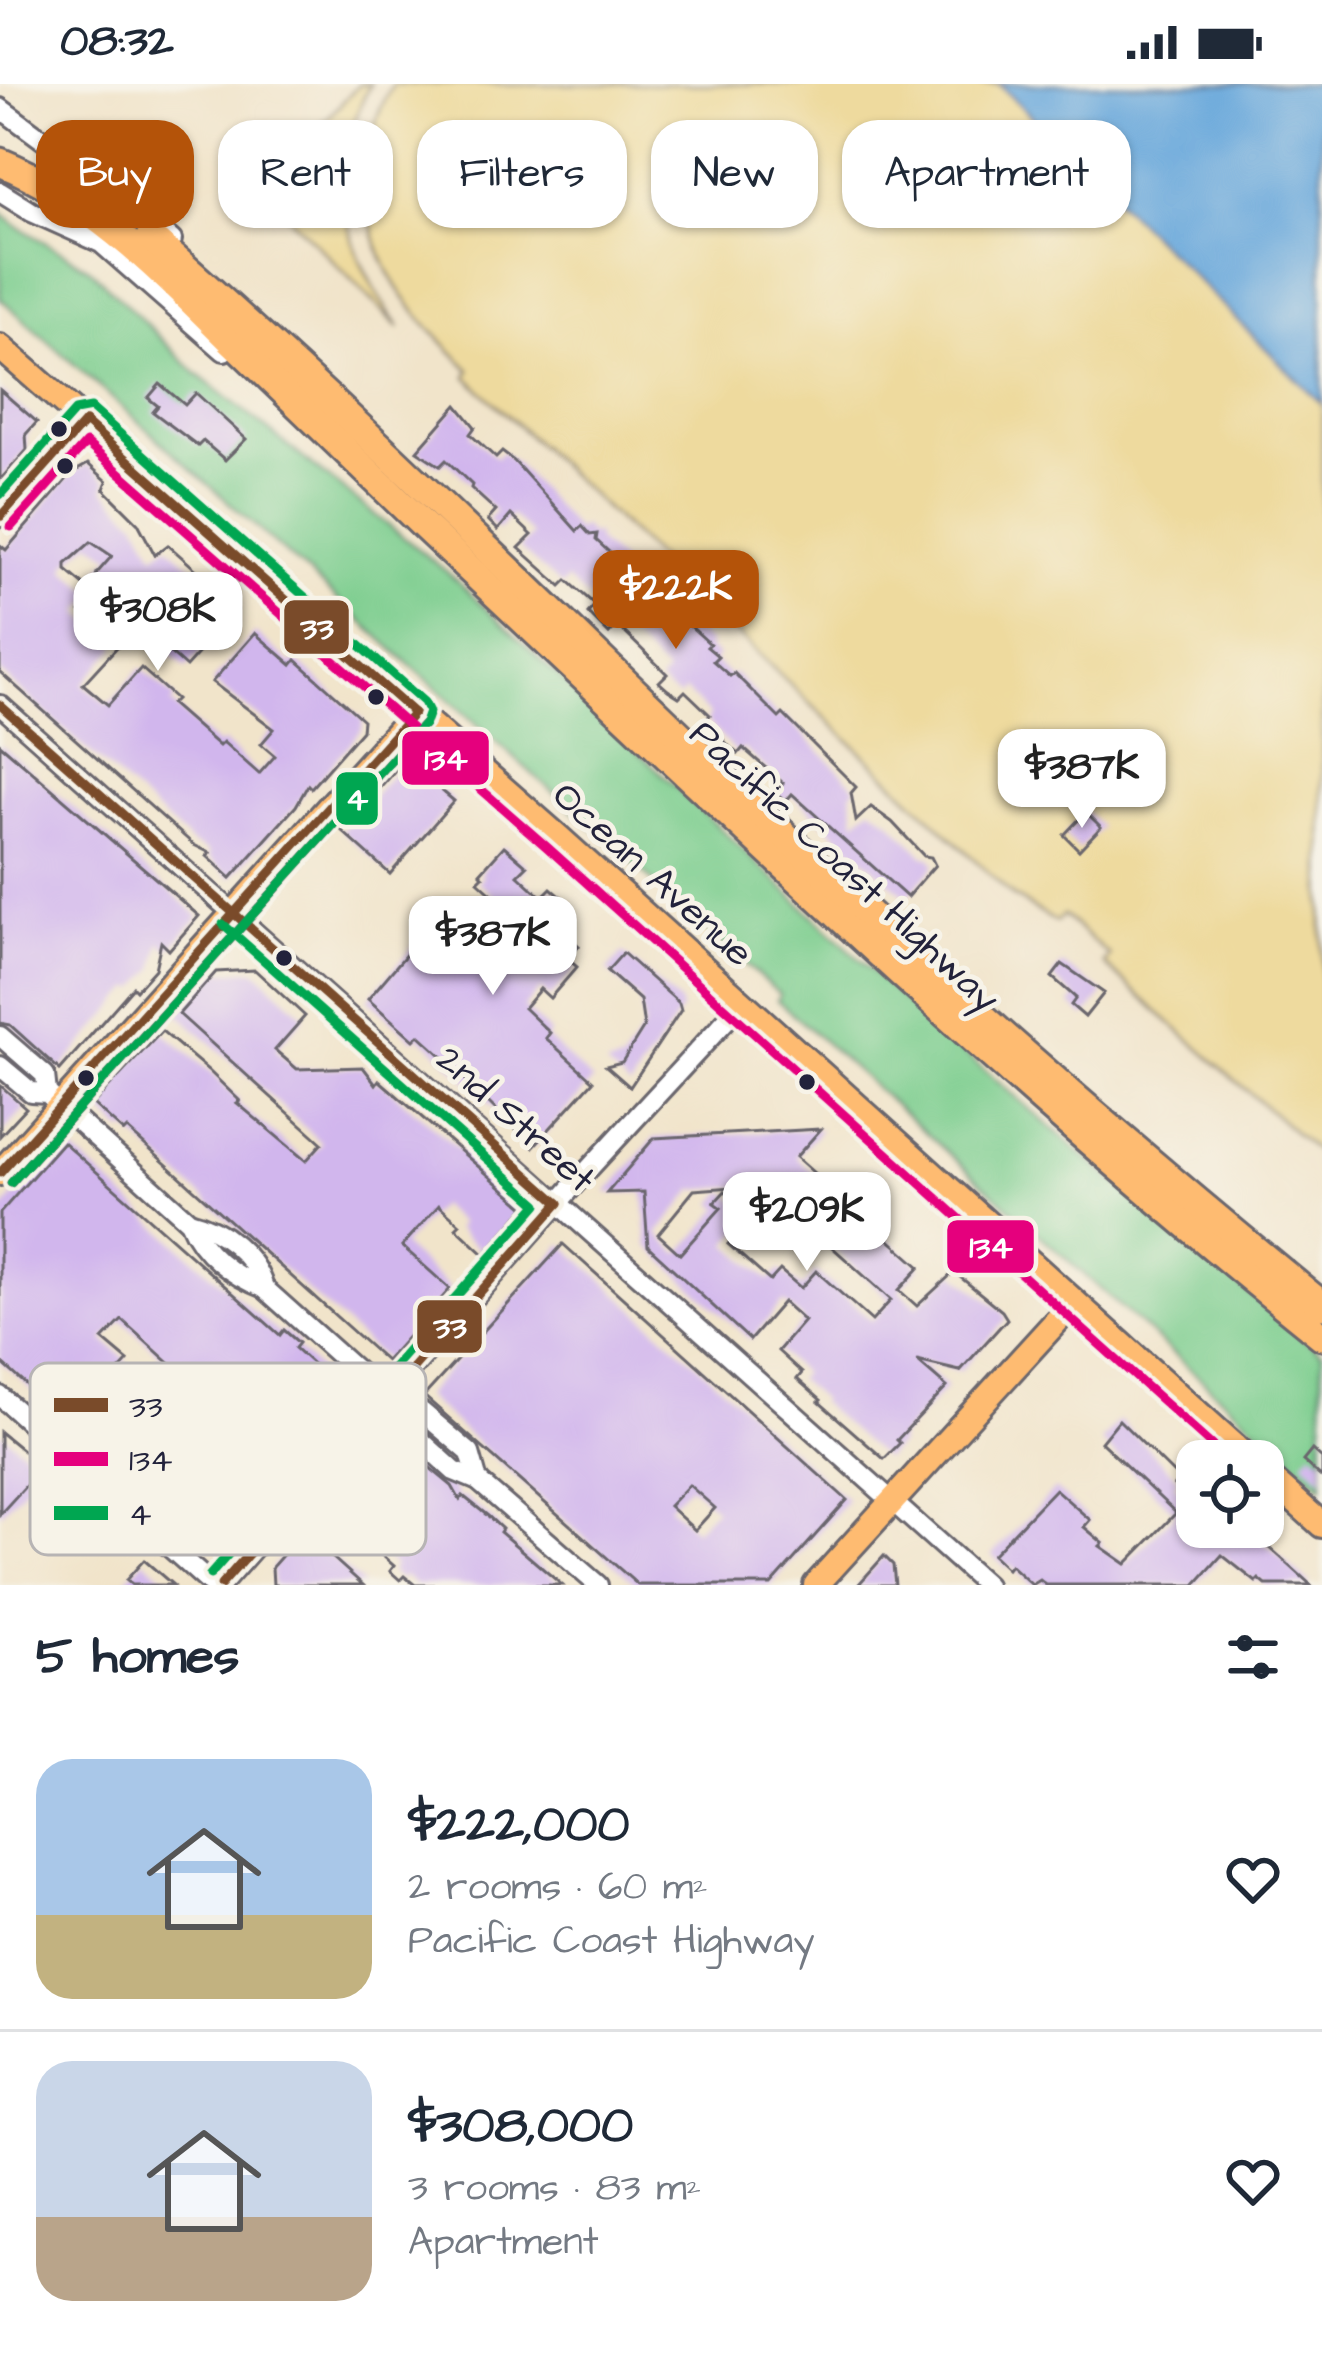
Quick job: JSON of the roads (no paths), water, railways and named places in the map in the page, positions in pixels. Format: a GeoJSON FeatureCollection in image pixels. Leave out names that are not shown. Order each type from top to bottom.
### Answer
{"type":"FeatureCollection","features":[{"type":"Feature","properties":{"kind":"highway","name":"Pacific Coast Highway"},"geometry":{"type":"LineString","coordinates":[[0,143],[96,195],[284,355],[855,902],[1094,1116],[1322,1336]]}},
{"type":"Feature","properties":{"kind":"highway","name":"Pacific Coast Highway"},"geometry":{"type":"LineString","coordinates":[[0,162],[85,207],[133,244],[916,990],[1239,1254],[1322,1305]]}},
{"type":"Feature","properties":{"kind":"main road","name":"Ocean Avenue"},"geometry":{"type":"LineString","coordinates":[[0,347],[1227,1440]]}},
{"type":"Feature","properties":{"kind":"main road"},"geometry":{"type":"LineString","coordinates":[[0,1173],[54,1099],[233,913],[414,713]]}},
{"type":"Feature","properties":{"kind":"main road"},"geometry":{"type":"LineString","coordinates":[[816,1585],[1073,1303]]}},
{"type":"Feature","properties":{"kind":"main road"},"geometry":{"type":"LineString","coordinates":[[1284,1491],[1322,1525]]}},
{"type":"Feature","properties":{"kind":"street"},"geometry":{"type":"LineString","coordinates":[[0,108],[159,227],[284,355]]}},
{"type":"Feature","properties":{"kind":"street"},"geometry":{"type":"LineString","coordinates":[[0,192],[32,212],[85,233],[116,254],[249,374],[362,467]]}},
{"type":"Feature","properties":{"kind":"street"},"geometry":{"type":"LineString","coordinates":[[0,517],[85,422]]}},
{"type":"Feature","properties":{"kind":"street","name":"2nd Street"},"geometry":{"type":"LineString","coordinates":[[0,705],[986,1585]]}},
{"type":"Feature","properties":{"kind":"street"},"geometry":{"type":"LineString","coordinates":[[419,1363],[742,1003]]}},
{"type":"Feature","properties":{"kind":"street"},"geometry":{"type":"LineString","coordinates":[[0,1036],[45,1075],[54,1099]]}},
{"type":"Feature","properties":{"kind":"street"},"geometry":{"type":"LineString","coordinates":[[0,1066],[31,1092],[54,1099],[189,1221],[198,1242],[242,1280],[264,1288],[349,1363]]}},
{"type":"Feature","properties":{"kind":"street"},"geometry":{"type":"LineString","coordinates":[[0,1396],[30,1422]]}},
{"type":"Feature","properties":{"kind":"street"},"geometry":{"type":"LineString","coordinates":[[426,1446],[454,1472],[478,1481],[598,1585]]}},
{"type":"Feature","properties":{"kind":"street"},"geometry":{"type":"LineString","coordinates":[[182,1555],[216,1585],[244,1555]]}},
{"type":"Feature","properties":{"kind":"water"},"geometry":{"type":"Polygon","coordinates":[[[999,84],[1322,84],[1322,404],[1131,215],[1131,120],[1035,120],[999,84]]]}}]}
